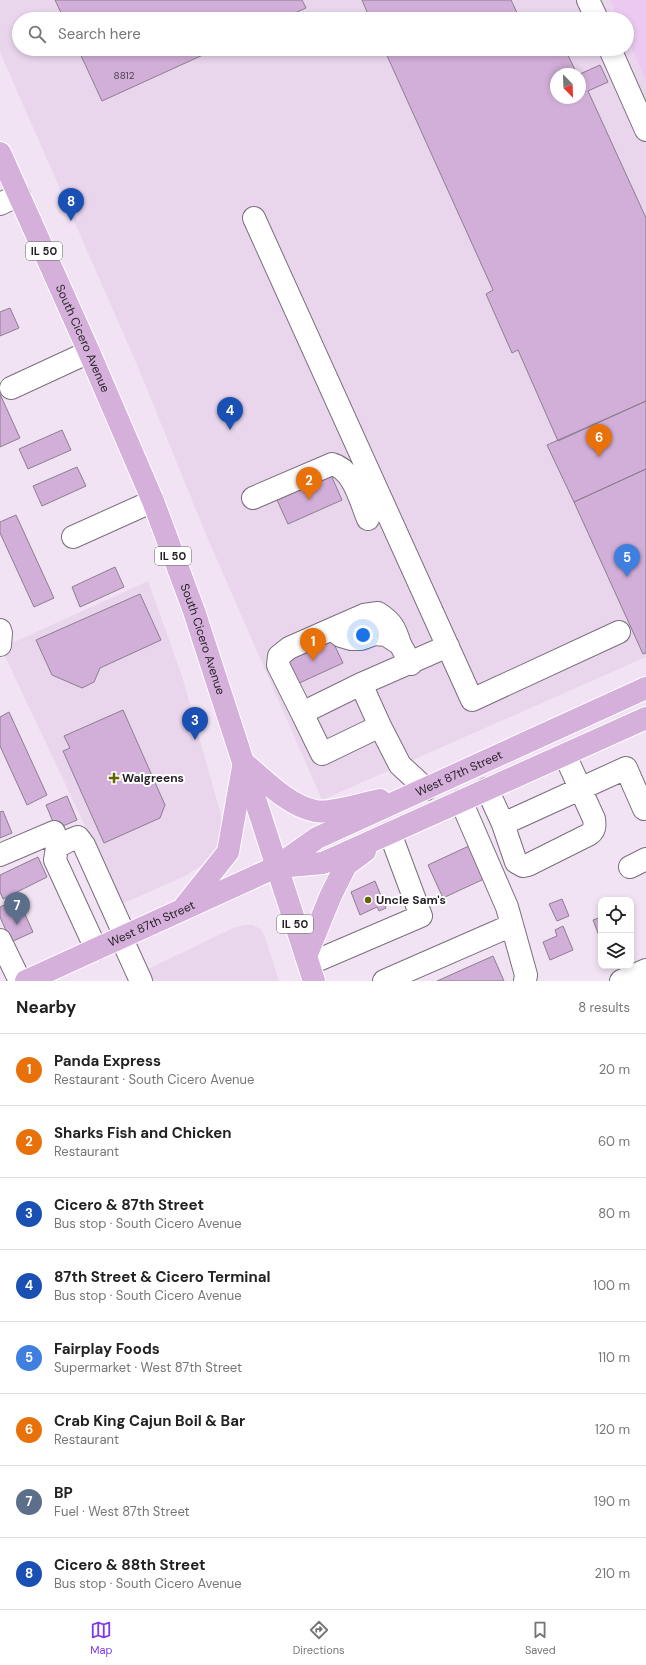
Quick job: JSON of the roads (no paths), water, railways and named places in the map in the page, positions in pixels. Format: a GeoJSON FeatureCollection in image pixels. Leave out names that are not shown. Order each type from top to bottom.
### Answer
{"type":"FeatureCollection","features":[{"type":"Feature","properties":{"kind":"main road","name":"South Cicero Avenue"},"geometry":{"type":"LineString","coordinates":[[0,153],[10,199],[89,352],[153,501],[194,611],[244,763],[276,867],[310,967]]}},
{"type":"Feature","properties":{"kind":"main road","name":"West 87th Street"},"geometry":{"type":"LineString","coordinates":[[26,981],[276,867],[317,838],[646,688]]}},
{"type":"Feature","properties":{"kind":"main road","name":"West 87th Street"},"geometry":{"type":"LineString","coordinates":[[276,867],[324,863],[646,718]]}},
{"type":"Feature","properties":{"kind":"main road"},"geometry":{"type":"LineString","coordinates":[[183,909],[228,852],[244,763],[290,800],[316,812],[331,811],[422,791]]}},
{"type":"Feature","properties":{"kind":"main road"},"geometry":{"type":"LineString","coordinates":[[310,967],[331,895],[346,865],[390,833]]}},
{"type":"Feature","properties":{"kind":"street"},"geometry":{"type":"LineString","coordinates":[[588,0],[594,12]]}},
{"type":"Feature","properties":{"kind":"street"},"geometry":{"type":"LineString","coordinates":[[613,56],[646,130]]}},
{"type":"Feature","properties":{"kind":"street"},"geometry":{"type":"LineString","coordinates":[[254,218],[472,700],[618,632]]}},
{"type":"Feature","properties":{"kind":"street"},"geometry":{"type":"LineString","coordinates":[[12,388],[89,352]]}},
{"type":"Feature","properties":{"kind":"street"},"geometry":{"type":"LineString","coordinates":[[253,498],[332,464],[340,466],[347,472],[368,519]]}},
{"type":"Feature","properties":{"kind":"street"},"geometry":{"type":"LineString","coordinates":[[73,537],[153,501]]}},
{"type":"Feature","properties":{"kind":"street"},"geometry":{"type":"LineString","coordinates":[[380,726],[322,754],[278,665],[279,656],[289,648],[332,629],[341,636],[351,639],[375,634],[386,635],[400,644],[411,664]]}},
{"type":"Feature","properties":{"kind":"street"},"geometry":{"type":"LineString","coordinates":[[0,630],[0,645]]}},
{"type":"Feature","properties":{"kind":"street"},"geometry":{"type":"LineString","coordinates":[[302,713],[361,684],[411,664],[448,646]]}},
{"type":"Feature","properties":{"kind":"street"},"geometry":{"type":"LineString","coordinates":[[361,684],[400,766],[422,791]]}},
{"type":"Feature","properties":{"kind":"street"},"geometry":{"type":"LineString","coordinates":[[487,789],[503,824],[516,862],[528,865],[592,832],[595,825],[594,819],[565,755]]}},
{"type":"Feature","properties":{"kind":"street"},"geometry":{"type":"LineString","coordinates":[[503,824],[626,768],[644,809],[646,808]]}},
{"type":"Feature","properties":{"kind":"street"},"geometry":{"type":"LineString","coordinates":[[461,802],[496,881],[512,925],[526,975],[525,981]]}},
{"type":"Feature","properties":{"kind":"street"},"geometry":{"type":"LineString","coordinates":[[0,855],[54,832]]}},
{"type":"Feature","properties":{"kind":"street"},"geometry":{"type":"LineString","coordinates":[[310,967],[421,916],[390,833]]}},
{"type":"Feature","properties":{"kind":"street"},"geometry":{"type":"LineString","coordinates":[[96,949],[55,860],[57,847],[78,837],[84,845],[141,981]]}},
{"type":"Feature","properties":{"kind":"street"},"geometry":{"type":"LineString","coordinates":[[384,981],[512,925]]}},
{"type":"Feature","properties":{"kind":"street"},"geometry":{"type":"LineString","coordinates":[[0,940],[20,981]]}},
{"type":"Feature","properties":{"kind":"street"},"geometry":{"type":"LineString","coordinates":[[621,981],[646,970]]}},
{"type":"Feature","properties":{"kind":"place","name":"Cicero & 88th Street"},"geometry":{"type":"Point","coordinates":[71,221]}},
{"type":"Feature","properties":{"kind":"place","name":"87th Street & Cicero Terminal"},"geometry":{"type":"Point","coordinates":[230,430]}},
{"type":"Feature","properties":{"kind":"place","name":"Crab King Cajun Boil & Bar"},"geometry":{"type":"Point","coordinates":[599,457]}},
{"type":"Feature","properties":{"kind":"place","name":"Sharks Fish and Chicken"},"geometry":{"type":"Point","coordinates":[309,500]}},
{"type":"Feature","properties":{"kind":"place","name":"Fairplay Foods"},"geometry":{"type":"Point","coordinates":[627,577]}},
{"type":"Feature","properties":{"kind":"place","name":"Panda Express"},"geometry":{"type":"Point","coordinates":[313,661]}},
{"type":"Feature","properties":{"kind":"place","name":"Cicero & 87th Street"},"geometry":{"type":"Point","coordinates":[195,740]}},
{"type":"Feature","properties":{"kind":"place","name":"Walgreens"},"geometry":{"type":"Point","coordinates":[114,778]}},
{"type":"Feature","properties":{"kind":"place","name":"Uncle Sam's"},"geometry":{"type":"Point","coordinates":[368,900]}},
{"type":"Feature","properties":{"kind":"place","name":"BP"},"geometry":{"type":"Point","coordinates":[17,925]}}]}
